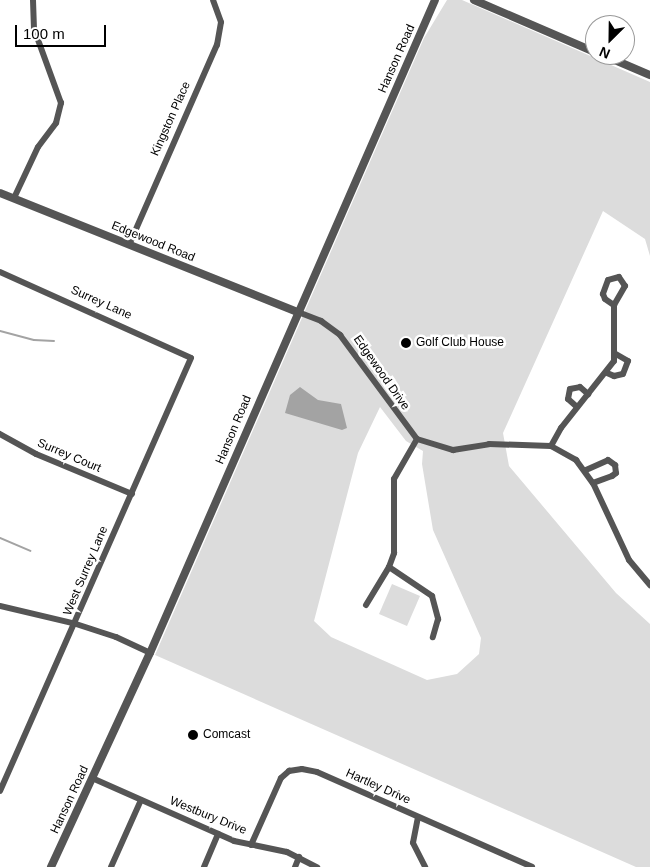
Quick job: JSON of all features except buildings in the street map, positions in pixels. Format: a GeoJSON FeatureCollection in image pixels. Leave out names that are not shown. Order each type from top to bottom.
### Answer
{"type":"FeatureCollection","features":[{"type":"Feature","properties":{"kind":"street"},"geometry":{"type":"LineString","coordinates":[[14,198],[38,147],[56,123],[61,103],[34,29],[33,0]]}},
{"type":"Feature","properties":{"kind":"street","name":"Kingston Place"},"geometry":{"type":"LineString","coordinates":[[129,245],[216,45],[221,22],[213,0]]}},
{"type":"Feature","properties":{"kind":"street","name":"Hanson Road"},"geometry":{"type":"LineString","coordinates":[[51,867],[150,653],[435,0]]}},
{"type":"Feature","properties":{"kind":"street"},"geometry":{"type":"LineString","coordinates":[[474,0],[585,48]]}},
{"type":"Feature","properties":{"kind":"street"},"geometry":{"type":"LineString","coordinates":[[626,65],[650,75]]}},
{"type":"Feature","properties":{"kind":"street","name":"Edgewood Road"},"geometry":{"type":"LineString","coordinates":[[0,193],[298,312]]}},
{"type":"Feature","properties":{"kind":"street","name":"Surrey Lane"},"geometry":{"type":"LineString","coordinates":[[0,272],[191,358]]}},
{"type":"Feature","properties":{"kind":"street"},"geometry":{"type":"LineString","coordinates":[[551,446],[577,407],[607,373],[616,354],[614,305]]}},
{"type":"Feature","properties":{"kind":"street","name":"Edgewood Drive"},"geometry":{"type":"LineString","coordinates":[[298,312],[321,321],[340,335],[416,439]]}},
{"type":"Feature","properties":{"kind":"street"},"geometry":{"type":"LineString","coordinates":[[607,373],[614,376],[623,374],[628,360],[616,354]]}},
{"type":"Feature","properties":{"kind":"street","name":"West Surrey Lane"},"geometry":{"type":"LineString","coordinates":[[0,791],[76,624],[191,358]]}},
{"type":"Feature","properties":{"kind":"street"},"geometry":{"type":"LineString","coordinates":[[577,407],[568,400],[570,389],[580,386],[588,394]]}},
{"type":"Feature","properties":{"kind":"street","name":"Surrey Court"},"geometry":{"type":"LineString","coordinates":[[0,434],[36,454],[132,494]]}},
{"type":"Feature","properties":{"kind":"street"},"geometry":{"type":"LineString","coordinates":[[366,605],[390,567],[396,541],[394,479],[416,439],[453,450],[489,444],[551,446],[564,452],[586,470],[630,560],[650,584]]}},
{"type":"Feature","properties":{"kind":"street"},"geometry":{"type":"LineString","coordinates":[[586,470],[608,460],[615,465],[616,473],[593,483]]}},
{"type":"Feature","properties":{"kind":"street"},"geometry":{"type":"LineString","coordinates":[[390,567],[432,596],[438,620],[433,637]]}},
{"type":"Feature","properties":{"kind":"street"},"geometry":{"type":"LineString","coordinates":[[0,606],[76,624],[116,636],[150,653]]}},
{"type":"Feature","properties":{"kind":"street","name":"Hartley Drive"},"geometry":{"type":"LineString","coordinates":[[251,844],[278,784],[285,774],[296,769],[317,772],[532,867]]}},
{"type":"Feature","properties":{"kind":"street","name":"Westbury Drive"},"geometry":{"type":"LineString","coordinates":[[92,778],[218,834],[299,857],[317,867]]}},
{"type":"Feature","properties":{"kind":"street"},"geometry":{"type":"LineString","coordinates":[[110,867],[141,800]]}},
{"type":"Feature","properties":{"kind":"street"},"geometry":{"type":"LineString","coordinates":[[418,817],[413,843],[425,867]]}},
{"type":"Feature","properties":{"kind":"street"},"geometry":{"type":"LineString","coordinates":[[204,867],[218,834]]}},
{"type":"Feature","properties":{"kind":"street"},"geometry":{"type":"LineString","coordinates":[[295,867],[299,857]]}},
{"type":"Feature","properties":{"kind":"shaded area"},"geometry":{"type":"Polygon","coordinates":[[[447,0],[462,0],[585,54],[585,65],[611,65],[650,82],[650,256],[645,239],[603,211],[503,433],[509,466],[616,593],[650,624],[650,867],[636,867],[155,655],[424,38],[447,0]],[[380,407],[358,453],[314,621],[331,637],[427,680],[457,674],[479,654],[481,638],[433,530],[422,464],[423,451],[406,441],[380,407]]]}},
{"type":"Feature","properties":{"kind":"shaded area"},"geometry":{"type":"Polygon","coordinates":[[[300,387],[318,400],[341,404],[347,428],[342,430],[285,413],[290,395],[300,387]]]}},
{"type":"Feature","properties":{"kind":"shaded area"},"geometry":{"type":"Polygon","coordinates":[[[392,584],[420,596],[407,626],[379,614],[392,584]]]}},
{"type":"Feature","properties":{"kind":"waterway"},"geometry":{"type":"LineString","coordinates":[[0,331],[34,340],[54,341]]}},
{"type":"Feature","properties":{"kind":"waterway"},"geometry":{"type":"LineString","coordinates":[[0,538],[30,551]]}},
{"type":"Feature","properties":{"kind":"place","name":"Golf Club House"},"geometry":{"type":"Point","coordinates":[406,343]}},
{"type":"Feature","properties":{"kind":"place","name":"Comcast"},"geometry":{"type":"Point","coordinates":[193,735]}}]}
